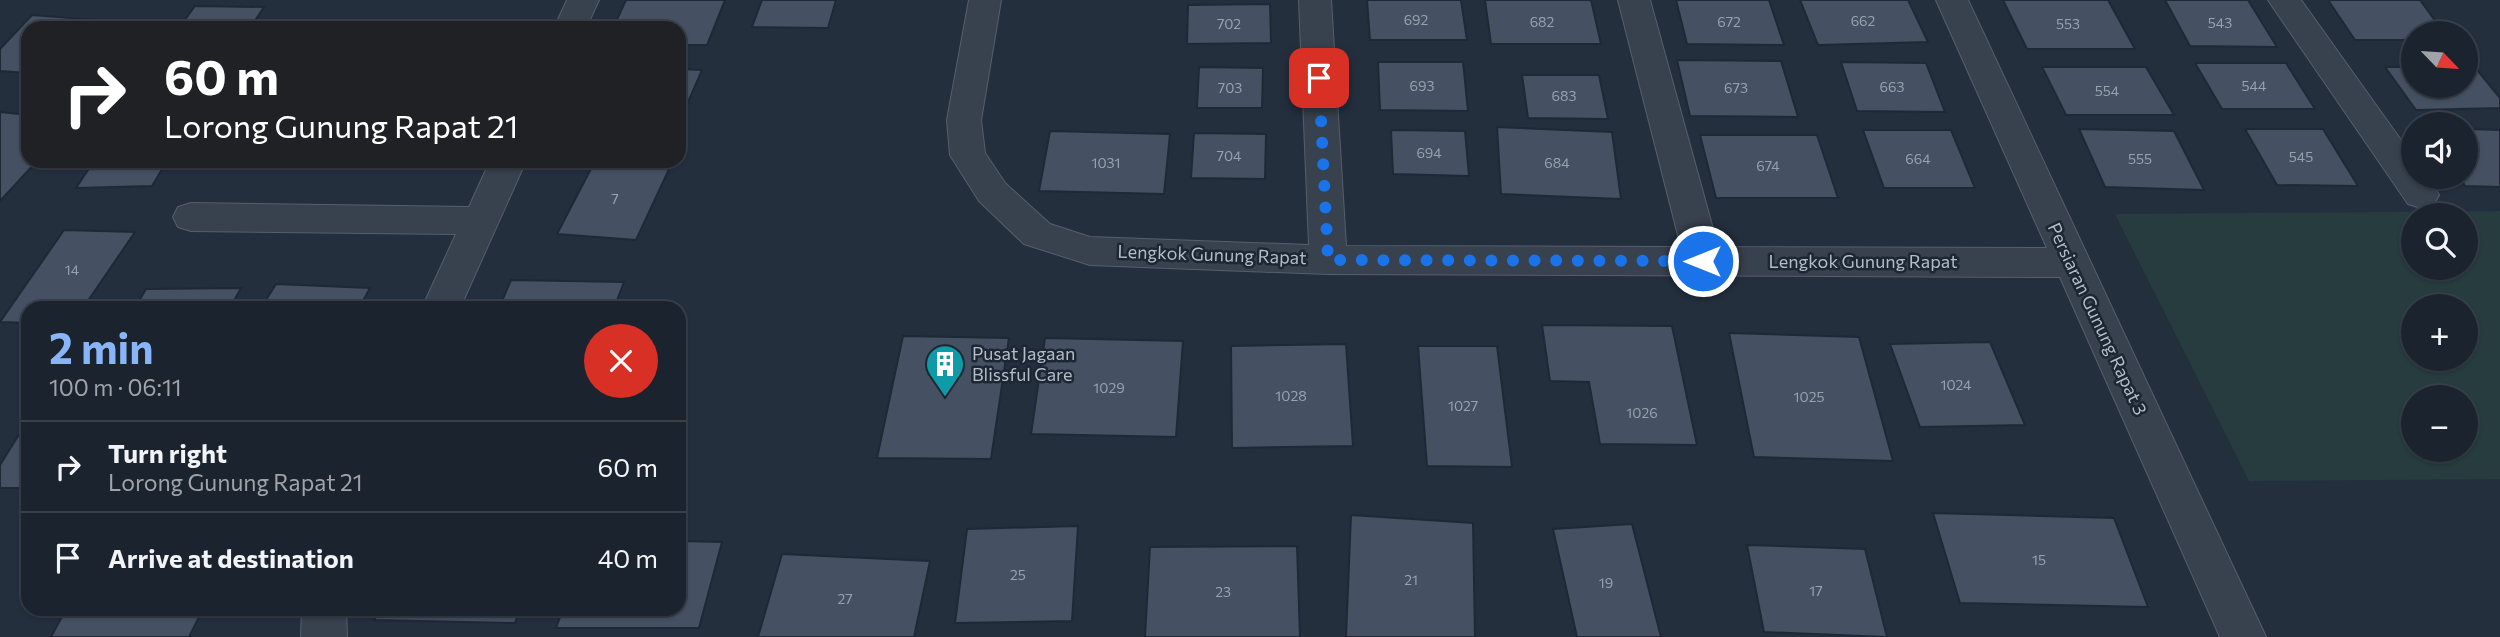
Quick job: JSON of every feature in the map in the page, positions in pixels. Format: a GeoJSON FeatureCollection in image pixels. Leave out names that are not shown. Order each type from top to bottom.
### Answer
{"type":"FeatureCollection","features":[{"type":"Feature","properties":{"kind":"street"},"geometry":{"type":"LineString","coordinates":[[573,21],[583,0]]}},
{"type":"Feature","properties":{"kind":"street","name":"Lengkok Gunung Rapat"},"geometry":{"type":"LineString","coordinates":[[985,0],[964,120],[968,155],[992,192],[1037,234],[1090,251],[1328,260],[2072,263]]}},
{"type":"Feature","properties":{"kind":"street"},"geometry":{"type":"LineString","coordinates":[[1315,0],[1328,260]]}},
{"type":"Feature","properties":{"kind":"street"},"geometry":{"type":"LineString","coordinates":[[1634,0],[1703,261]]}},
{"type":"Feature","properties":{"kind":"street","name":"Persiaran Gunung Rapat 3"},"geometry":{"type":"LineString","coordinates":[[1952,0],[2243,637]]}},
{"type":"Feature","properties":{"kind":"street"},"geometry":{"type":"LineString","coordinates":[[2284,0],[2421,195]]}},
{"type":"Feature","properties":{"kind":"street"},"geometry":{"type":"LineString","coordinates":[[444,301],[505,168]]}},
{"type":"Feature","properties":{"kind":"street"},"geometry":{"type":"LineString","coordinates":[[191,217],[480,220]]}},
{"type":"Feature","properties":{"kind":"street"},"geometry":{"type":"LineString","coordinates":[[324,616],[324,637]]}},
{"type":"Feature","properties":{"kind":"green space"},"geometry":{"type":"Polygon","coordinates":[[[2478,211],[2500,211],[2500,479],[2249,481],[2115,214],[2401,212],[2401,280],[2478,280],[2478,211]]]}},
{"type":"Feature","properties":{"kind":"building"},"geometry":{"type":"Polygon","coordinates":[[[626,0],[725,0],[707,45],[686,45],[686,21],[616,21],[626,0]]]}},
{"type":"Feature","properties":{"kind":"building"},"geometry":{"type":"Polygon","coordinates":[[[762,0],[836,0],[828,28],[752,27],[762,0]]]}},
{"type":"Feature","properties":{"kind":"building"},"geometry":{"type":"Polygon","coordinates":[[[1367,0],[1461,0],[1467,40],[1370,40],[1367,0]]]}},
{"type":"Feature","properties":{"kind":"building"},"geometry":{"type":"Polygon","coordinates":[[[1485,0],[1591,0],[1601,44],[1491,44],[1485,0]]]}},
{"type":"Feature","properties":{"kind":"building"},"geometry":{"type":"Polygon","coordinates":[[[1676,0],[1769,0],[1784,45],[1687,44],[1676,0]]]}},
{"type":"Feature","properties":{"kind":"building"},"geometry":{"type":"Polygon","coordinates":[[[1800,0],[1908,0],[1928,42],[1818,45],[1800,0]]]}},
{"type":"Feature","properties":{"kind":"building"},"geometry":{"type":"Polygon","coordinates":[[[2003,0],[2108,0],[2135,49],[2027,49],[2003,0]]]}},
{"type":"Feature","properties":{"kind":"building"},"geometry":{"type":"Polygon","coordinates":[[[2165,0],[2248,0],[2277,47],[2190,46],[2165,0]]]}},
{"type":"Feature","properties":{"kind":"building"},"geometry":{"type":"Polygon","coordinates":[[[2328,0],[2420,0],[2435,21],[2401,21],[2401,40],[2355,40],[2328,0]]]}},
{"type":"Feature","properties":{"kind":"building"},"geometry":{"type":"Polygon","coordinates":[[[1270,4],[1271,43],[1187,44],[1188,5],[1270,4]]]}},
{"type":"Feature","properties":{"kind":"building"},"geometry":{"type":"Polygon","coordinates":[[[195,6],[264,7],[255,21],[184,21],[195,6]]]}},
{"type":"Feature","properties":{"kind":"building"},"geometry":{"type":"Polygon","coordinates":[[[32,15],[110,21],[26,21],[32,15]]]}},
{"type":"Feature","properties":{"kind":"building"},"geometry":{"type":"Polygon","coordinates":[[[21,27],[21,72],[0,71],[0,49],[21,27]]]}},
{"type":"Feature","properties":{"kind":"building"},"geometry":{"type":"Polygon","coordinates":[[[1677,60],[1781,61],[1798,117],[1690,116],[1677,60]]]}},
{"type":"Feature","properties":{"kind":"building"},"geometry":{"type":"Polygon","coordinates":[[[1378,62],[1463,62],[1468,111],[1380,110],[1378,62]]]}},
{"type":"Feature","properties":{"kind":"building"},"geometry":{"type":"Polygon","coordinates":[[[1841,62],[1926,63],[1945,112],[1857,111],[1841,62]]]}},
{"type":"Feature","properties":{"kind":"building"},"geometry":{"type":"Polygon","coordinates":[[[2195,63],[2286,63],[2315,109],[2222,109],[2195,63]]]}},
{"type":"Feature","properties":{"kind":"building"},"geometry":{"type":"Polygon","coordinates":[[[1199,67],[1263,68],[1262,108],[1197,108],[1199,67]]]}},
{"type":"Feature","properties":{"kind":"building"},"geometry":{"type":"Polygon","coordinates":[[[2042,67],[2146,67],[2174,115],[2066,115],[2042,67]]]}},
{"type":"Feature","properties":{"kind":"building"},"geometry":{"type":"Polygon","coordinates":[[[2385,67],[2401,67],[2401,89],[2385,67]]]}},
{"type":"Feature","properties":{"kind":"building"},"geometry":{"type":"Polygon","coordinates":[[[686,69],[702,70],[686,107],[686,69]]]}},
{"type":"Feature","properties":{"kind":"building"},"geometry":{"type":"Polygon","coordinates":[[[2478,71],[2500,98],[2500,108],[2416,110],[2407,98],[2478,98],[2478,71]]]}},
{"type":"Feature","properties":{"kind":"building"},"geometry":{"type":"Polygon","coordinates":[[[1522,75],[1599,75],[1608,119],[1528,118],[1522,75]]]}},
{"type":"Feature","properties":{"kind":"building"},"geometry":{"type":"Polygon","coordinates":[[[0,112],[21,114],[21,168],[31,168],[0,201],[0,112]]]}},
{"type":"Feature","properties":{"kind":"building"},"geometry":{"type":"Polygon","coordinates":[[[1497,127],[1612,132],[1621,199],[1501,194],[1497,127]]]}},
{"type":"Feature","properties":{"kind":"building"},"geometry":{"type":"Polygon","coordinates":[[[2079,129],[2174,131],[2204,190],[2105,187],[2079,129]]]}},
{"type":"Feature","properties":{"kind":"building"},"geometry":{"type":"Polygon","coordinates":[[[2245,129],[2323,129],[2358,186],[2277,185],[2245,129]]]}},
{"type":"Feature","properties":{"kind":"building"},"geometry":{"type":"Polygon","coordinates":[[[2478,129],[2500,130],[2500,187],[2478,186],[2478,129]]]}},
{"type":"Feature","properties":{"kind":"building"},"geometry":{"type":"Polygon","coordinates":[[[1391,130],[1465,131],[1469,176],[1393,174],[1391,130]]]}},
{"type":"Feature","properties":{"kind":"building"},"geometry":{"type":"Polygon","coordinates":[[[1863,130],[1951,130],[1975,188],[1884,188],[1863,130]]]}},
{"type":"Feature","properties":{"kind":"building"},"geometry":{"type":"Polygon","coordinates":[[[1050,131],[1170,134],[1164,194],[1039,191],[1050,131]]]}},
{"type":"Feature","properties":{"kind":"building"},"geometry":{"type":"Polygon","coordinates":[[[1194,133],[1266,134],[1265,179],[1191,178],[1194,133]]]}},
{"type":"Feature","properties":{"kind":"building"},"geometry":{"type":"Polygon","coordinates":[[[1700,135],[1817,135],[1838,198],[1716,198],[1700,135]]]}},
{"type":"Feature","properties":{"kind":"building"},"geometry":{"type":"Polygon","coordinates":[[[89,168],[163,168],[152,186],[76,188],[89,168]]]}},
{"type":"Feature","properties":{"kind":"building"},"geometry":{"type":"Polygon","coordinates":[[[591,168],[670,168],[636,240],[557,234],[591,168]]]}},
{"type":"Feature","properties":{"kind":"building"},"geometry":{"type":"Polygon","coordinates":[[[64,230],[135,232],[88,301],[21,301],[21,323],[0,322],[64,230]]]}},
{"type":"Feature","properties":{"kind":"building"},"geometry":{"type":"Polygon","coordinates":[[[511,280],[624,282],[617,301],[502,301],[511,280]]]}},
{"type":"Feature","properties":{"kind":"building"},"geometry":{"type":"Polygon","coordinates":[[[276,284],[370,288],[363,301],[265,301],[276,284]]]}},
{"type":"Feature","properties":{"kind":"building"},"geometry":{"type":"Polygon","coordinates":[[[241,288],[234,301],[139,301],[146,289],[241,288]]]}},
{"type":"Feature","properties":{"kind":"building"},"geometry":{"type":"Polygon","coordinates":[[[1542,325],[1672,326],[1697,445],[1600,444],[1589,382],[1550,381],[1542,325]]]}},
{"type":"Feature","properties":{"kind":"building"},"geometry":{"type":"Polygon","coordinates":[[[1729,333],[1859,337],[1893,461],[1754,457],[1729,333]]]}},
{"type":"Feature","properties":{"kind":"building","name":"Pusat Jagaan Blissful Care"},"geometry":{"type":"Polygon","coordinates":[[[903,336],[1009,338],[991,459],[877,458],[903,336]]]}},
{"type":"Feature","properties":{"kind":"building"},"geometry":{"type":"Polygon","coordinates":[[[1045,338],[1183,341],[1176,437],[1031,434],[1045,338]]]}},
{"type":"Feature","properties":{"kind":"building"},"geometry":{"type":"Polygon","coordinates":[[[1990,342],[2025,425],[1920,427],[1890,344],[1990,342]]]}},
{"type":"Feature","properties":{"kind":"building"},"geometry":{"type":"Polygon","coordinates":[[[1346,344],[1353,446],[1232,448],[1231,346],[1346,344]]]}},
{"type":"Feature","properties":{"kind":"building"},"geometry":{"type":"Polygon","coordinates":[[[1418,346],[1497,346],[1512,467],[1427,466],[1418,346]]]}},
{"type":"Feature","properties":{"kind":"building"},"geometry":{"type":"Polygon","coordinates":[[[21,431],[21,488],[0,488],[0,465],[21,431]]]}},
{"type":"Feature","properties":{"kind":"building"},"geometry":{"type":"Polygon","coordinates":[[[1933,513],[2114,518],[2148,607],[1960,603],[1933,513]]]}},
{"type":"Feature","properties":{"kind":"building"},"geometry":{"type":"Polygon","coordinates":[[[1351,515],[1473,523],[1475,637],[1346,637],[1351,515]]]}},
{"type":"Feature","properties":{"kind":"building"},"geometry":{"type":"Polygon","coordinates":[[[1632,524],[1661,637],[1577,637],[1553,529],[1632,524]]]}},
{"type":"Feature","properties":{"kind":"building"},"geometry":{"type":"Polygon","coordinates":[[[1078,526],[1072,621],[955,623],[967,529],[1078,526]]]}},
{"type":"Feature","properties":{"kind":"building"},"geometry":{"type":"Polygon","coordinates":[[[686,541],[722,542],[699,628],[556,628],[560,616],[686,616],[686,541]]]}},
{"type":"Feature","properties":{"kind":"building"},"geometry":{"type":"Polygon","coordinates":[[[1747,545],[1865,549],[1887,637],[1764,632],[1747,545]]]}},
{"type":"Feature","properties":{"kind":"building"},"geometry":{"type":"Polygon","coordinates":[[[1297,546],[1300,637],[1145,637],[1150,547],[1297,546]]]}},
{"type":"Feature","properties":{"kind":"building"},"geometry":{"type":"Polygon","coordinates":[[[782,554],[930,561],[914,637],[758,637],[782,554]]]}},
{"type":"Feature","properties":{"kind":"building"},"geometry":{"type":"Polygon","coordinates":[[[62,616],[200,616],[189,637],[51,637],[62,616]]]}},
{"type":"Feature","properties":{"kind":"building"},"geometry":{"type":"Polygon","coordinates":[[[376,616],[518,616],[515,623],[374,620],[376,616]]]}},
{"type":"Feature","properties":{"kind":"place","name":"Pusat Jagaan Blissful Care"},"geometry":{"type":"Point","coordinates":[945,398]}},
{"type":"Feature","properties":{"kind":"route"},"geometry":{"type":"LineString","coordinates":[[1319,78],[1328,260],[1703,261]]}}]}
